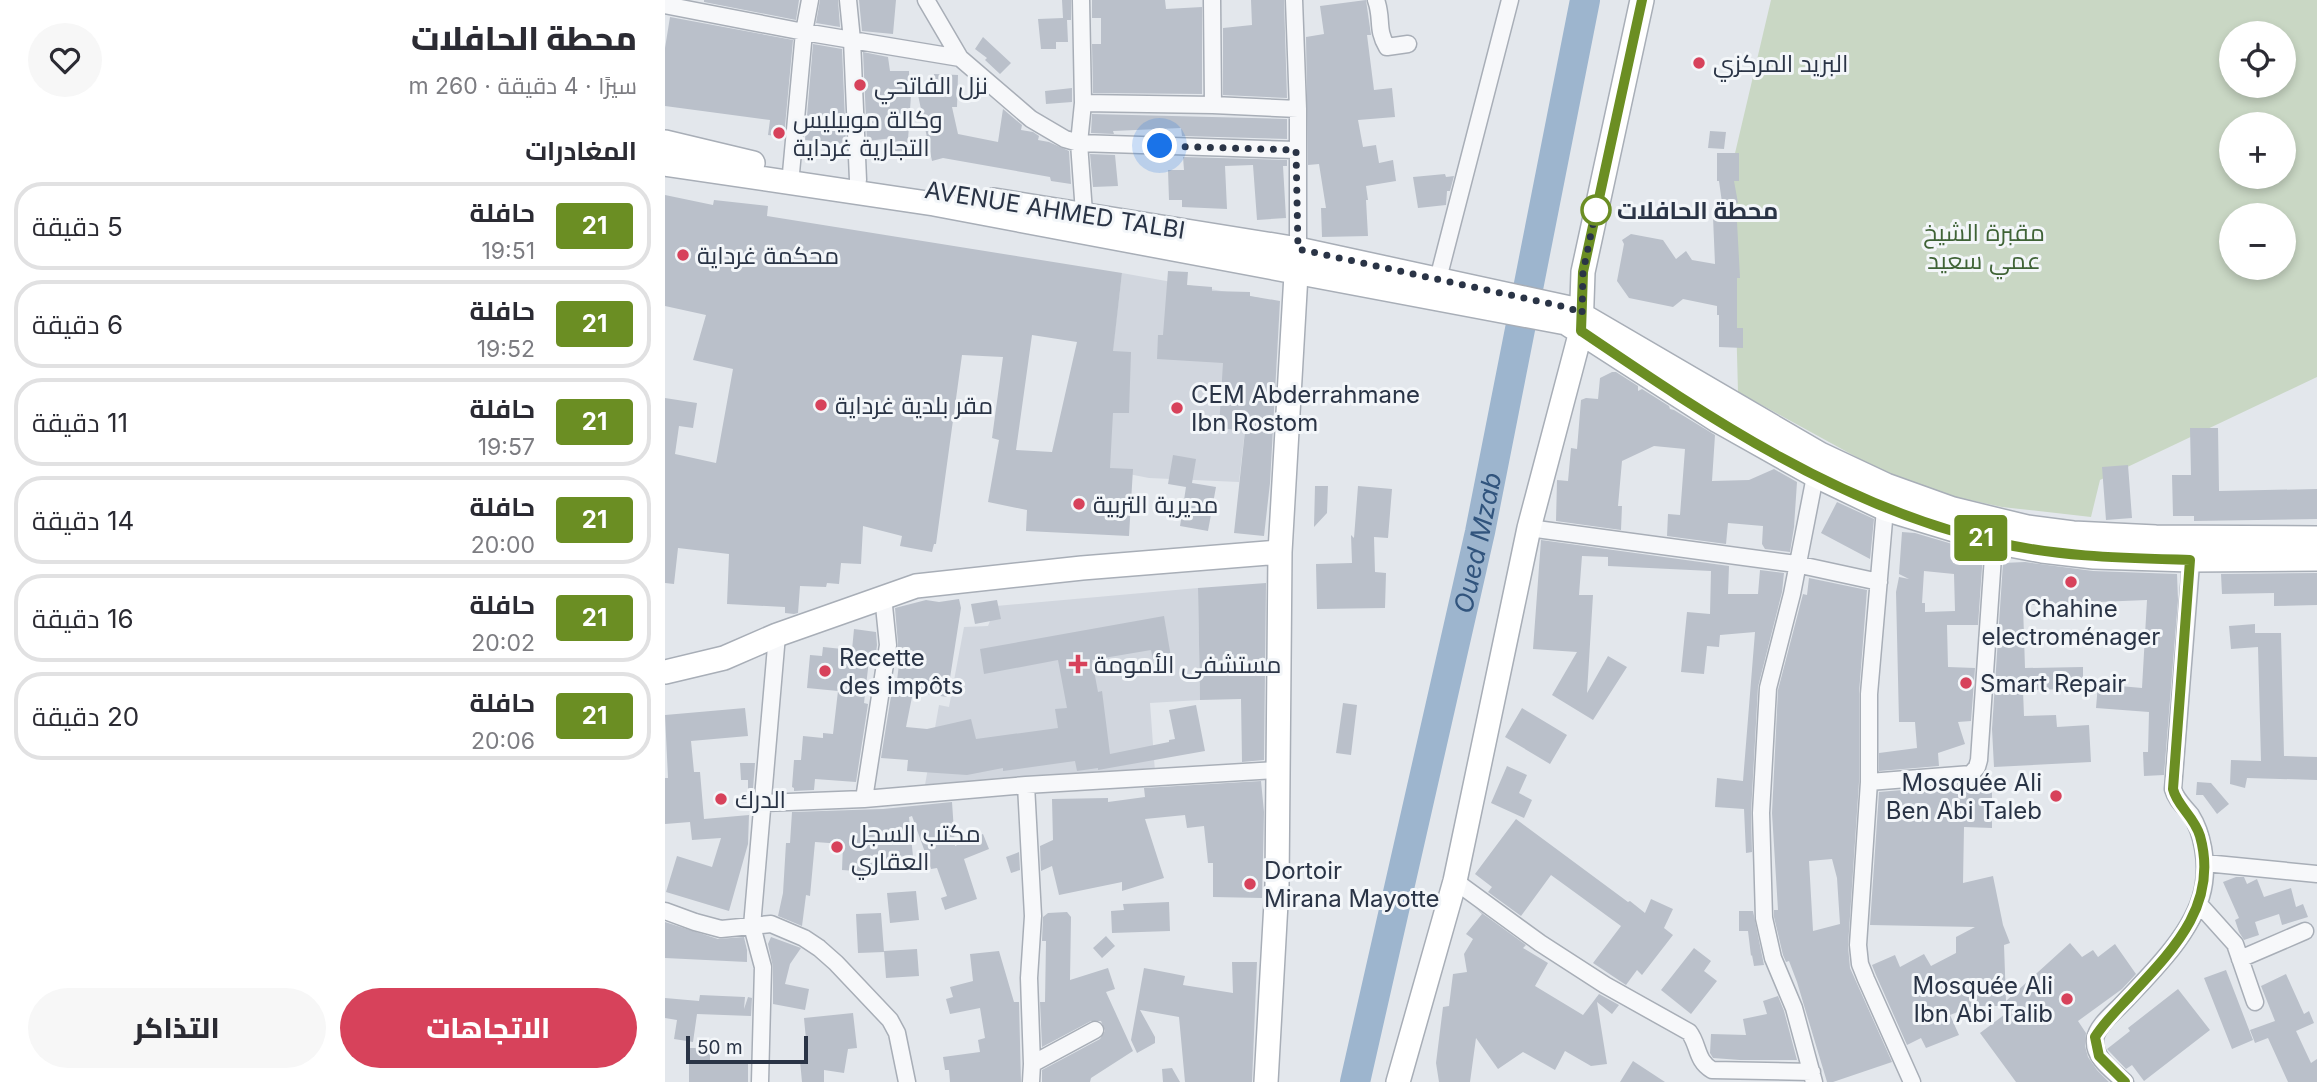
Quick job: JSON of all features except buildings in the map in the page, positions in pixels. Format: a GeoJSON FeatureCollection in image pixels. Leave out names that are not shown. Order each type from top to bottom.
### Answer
{"type":"FeatureCollection","features":[{"type":"Feature","properties":{"kind":"main road"},"geometry":{"type":"LineString","coordinates":[[1398,1082],[1455,881],[1642,0]]}},
{"type":"Feature","properties":{"kind":"main road","name":"AVENUE AHMED TALBI"},"geometry":{"type":"LineString","coordinates":[[665,142],[791,173],[858,180],[1084,214],[1297,260],[1442,286],[1575,319]]}},
{"type":"Feature","properties":{"kind":"main road"},"geometry":{"type":"LineString","coordinates":[[665,164],[1297,260],[1280,552],[1277,886],[1266,1082]]}},
{"type":"Feature","properties":{"kind":"main road"},"geometry":{"type":"LineString","coordinates":[[1575,319],[1817,464],[1885,509],[1994,542],[2094,557],[2190,560],[2317,559]]}},
{"type":"Feature","properties":{"kind":"main road"},"geometry":{"type":"LineString","coordinates":[[1817,464],[1954,509],[2027,527],[2073,533],[2317,538]]}},
{"type":"Feature","properties":{"kind":"main road"},"geometry":{"type":"LineString","coordinates":[[665,672],[724,658],[777,635],[916,586],[1082,568],[1280,552]]}},
{"type":"Feature","properties":{"kind":"street"},"geometry":{"type":"LineString","coordinates":[[791,173],[804,33],[810,0]]}},
{"type":"Feature","properties":{"kind":"street"},"geometry":{"type":"LineString","coordinates":[[848,0],[858,180]]}},
{"type":"Feature","properties":{"kind":"street"},"geometry":{"type":"LineString","coordinates":[[926,0],[960,58],[1031,119],[1065,139],[1079,143],[1296,150]]}},
{"type":"Feature","properties":{"kind":"street"},"geometry":{"type":"LineString","coordinates":[[1081,0],[1083,103],[1079,143],[1084,214]]}},
{"type":"Feature","properties":{"kind":"street"},"geometry":{"type":"LineString","coordinates":[[1297,0],[1297,260]]}},
{"type":"Feature","properties":{"kind":"street"},"geometry":{"type":"LineString","coordinates":[[1376,0],[1380,11],[1380,36],[1387,47],[1408,44]]}},
{"type":"Feature","properties":{"kind":"street"},"geometry":{"type":"LineString","coordinates":[[1442,286],[1510,0]]}},
{"type":"Feature","properties":{"kind":"street"},"geometry":{"type":"LineString","coordinates":[[1208,2],[1213,105]]}},
{"type":"Feature","properties":{"kind":"street"},"geometry":{"type":"LineString","coordinates":[[665,5],[804,33],[960,58]]}},
{"type":"Feature","properties":{"kind":"street"},"geometry":{"type":"LineString","coordinates":[[1083,103],[1298,109]]}},
{"type":"Feature","properties":{"kind":"street"},"geometry":{"type":"LineString","coordinates":[[1455,881],[1605,985],[1689,1032],[1701,1061],[1713,1070],[1813,1077],[1794,1008],[1773,958],[1762,899],[1761,813],[1768,688],[1792,594],[1817,464]]}},
{"type":"Feature","properties":{"kind":"street"},"geometry":{"type":"LineString","coordinates":[[1885,509],[1869,694],[1868,782],[1859,954],[1866,979],[1912,1082]]}},
{"type":"Feature","properties":{"kind":"street"},"geometry":{"type":"LineString","coordinates":[[1529,528],[1796,564],[1879,582]]}},
{"type":"Feature","properties":{"kind":"street"},"geometry":{"type":"LineString","coordinates":[[2123,1081],[2099,1056],[2095,1037],[2102,1025],[2170,950],[2191,921],[2204,884],[2205,863],[2200,835],[2194,820],[2173,789],[2194,537]]}},
{"type":"Feature","properties":{"kind":"street"},"geometry":{"type":"LineString","coordinates":[[1868,782],[1971,774],[1977,767],[1994,542]]}},
{"type":"Feature","properties":{"kind":"street"},"geometry":{"type":"LineString","coordinates":[[864,799],[888,645],[883,596]]}},
{"type":"Feature","properties":{"kind":"street"},"geometry":{"type":"LineString","coordinates":[[760,1082],[763,967],[752,926],[777,635]]}},
{"type":"Feature","properties":{"kind":"street"},"geometry":{"type":"LineString","coordinates":[[763,803],[864,799],[1026,785],[1277,769]]}},
{"type":"Feature","properties":{"kind":"street"},"geometry":{"type":"LineString","coordinates":[[1026,785],[1033,916],[1030,978],[1031,1082]]}},
{"type":"Feature","properties":{"kind":"street"},"geometry":{"type":"LineString","coordinates":[[2205,863],[2317,874]]}},
{"type":"Feature","properties":{"kind":"street"},"geometry":{"type":"LineString","coordinates":[[2199,904],[2235,944],[2255,1002]]}},
{"type":"Feature","properties":{"kind":"street"},"geometry":{"type":"LineString","coordinates":[[665,911],[710,927],[734,929],[766,924],[779,927],[819,948],[836,962],[890,1020],[897,1033],[907,1082]]}},
{"type":"Feature","properties":{"kind":"street"},"geometry":{"type":"LineString","coordinates":[[2240,959],[2305,932]]}},
{"type":"Feature","properties":{"kind":"street"},"geometry":{"type":"LineString","coordinates":[[1032,1064],[1095,1030]]}},
{"type":"Feature","properties":{"kind":"shaded area","name":"CEM Abderrahmane Ibn Rostom"},"geometry":{"type":"Polygon","coordinates":[[[1122,273],[1260,298],[1239,482],[1149,478],[1098,468],[1122,273]]]}},
{"type":"Feature","properties":{"kind":"shaded area","name":"مستشفى الأمومة"},"geometry":{"type":"Polygon","coordinates":[[[1198,588],[1200,700],[1150,703],[1155,772],[925,785],[939,705],[949,707],[964,627],[988,626],[996,606],[1198,588]]]}},
{"type":"Feature","properties":{"kind":"green space","name":"مقبرة الشيخ عمي سعيد"},"geometry":{"type":"Polygon","coordinates":[[[1771,0],[2317,0],[2317,377],[2100,480],[2091,517],[2002,507],[1911,487],[1738,392],[1732,166],[1771,0]]]}},
{"type":"Feature","properties":{"kind":"waterway","name":"Oued Mzab"},"geometry":{"type":"LineString","coordinates":[[1355,1082],[1480,532],[1585,0]]}},
{"type":"Feature","properties":{"kind":"bus line","name":"21"},"geometry":{"type":"LineString","coordinates":[[1642,0],[1583,272],[1581,331],[1718,421],[1814,475],[1885,509],[1994,542],[2042,551],[2094,557],[2190,560],[2173,789],[2194,820],[2200,835],[2205,863],[2204,884],[2191,921],[2150,975],[2102,1025],[2095,1037],[2099,1056],[2125,1082]]}},
{"type":"Feature","properties":{"kind":"place","name":"البريد المركزي"},"geometry":{"type":"Point","coordinates":[1699,63]}},
{"type":"Feature","properties":{"kind":"place","name":"نزل الفاتحي"},"geometry":{"type":"Point","coordinates":[860,85]}},
{"type":"Feature","properties":{"kind":"place","name":"وكالة موبيليس التجارية غرداية"},"geometry":{"type":"Point","coordinates":[779,133]}},
{"type":"Feature","properties":{"kind":"place","name":"محطة الحافلات"},"geometry":{"type":"Point","coordinates":[1596,210]}},
{"type":"Feature","properties":{"kind":"place","name":"محكمة غرداية"},"geometry":{"type":"Point","coordinates":[683,255]}},
{"type":"Feature","properties":{"kind":"place","name":"مقر بلدية غرداية"},"geometry":{"type":"Point","coordinates":[821,405]}},
{"type":"Feature","properties":{"kind":"place","name":"CEM Abderrahmane Ibn Rostom"},"geometry":{"type":"Point","coordinates":[1177,408]}},
{"type":"Feature","properties":{"kind":"place","name":"مديرية التربية"},"geometry":{"type":"Point","coordinates":[1079,504]}},
{"type":"Feature","properties":{"kind":"place","name":"Chahine electroménager"},"geometry":{"type":"Point","coordinates":[2071,582]}},
{"type":"Feature","properties":{"kind":"place","name":"مستشفى الأمومة"},"geometry":{"type":"Point","coordinates":[1078,664]}},
{"type":"Feature","properties":{"kind":"place","name":"Recette des impôts"},"geometry":{"type":"Point","coordinates":[825,671]}},
{"type":"Feature","properties":{"kind":"place","name":"Smart Repair"},"geometry":{"type":"Point","coordinates":[1966,683]}},
{"type":"Feature","properties":{"kind":"place","name":"Mosquée Ali Ben Abi Taleb"},"geometry":{"type":"Point","coordinates":[2056,796]}},
{"type":"Feature","properties":{"kind":"place","name":"الدرك"},"geometry":{"type":"Point","coordinates":[721,799]}},
{"type":"Feature","properties":{"kind":"place","name":"مكتب السجل العقاري"},"geometry":{"type":"Point","coordinates":[837,847]}},
{"type":"Feature","properties":{"kind":"place","name":"Dortoir Mirana Mayotte"},"geometry":{"type":"Point","coordinates":[1250,884]}},
{"type":"Feature","properties":{"kind":"place","name":"Mosquée Ali Ibn Abi Talib"},"geometry":{"type":"Point","coordinates":[2067,999]}},
{"type":"Feature","properties":{"kind":"route"},"geometry":{"type":"LineString","coordinates":[[1160,146],[1296,150],[1298,249],[1570,308],[1582,314],[1583,272],[1596,210]]}}]}
